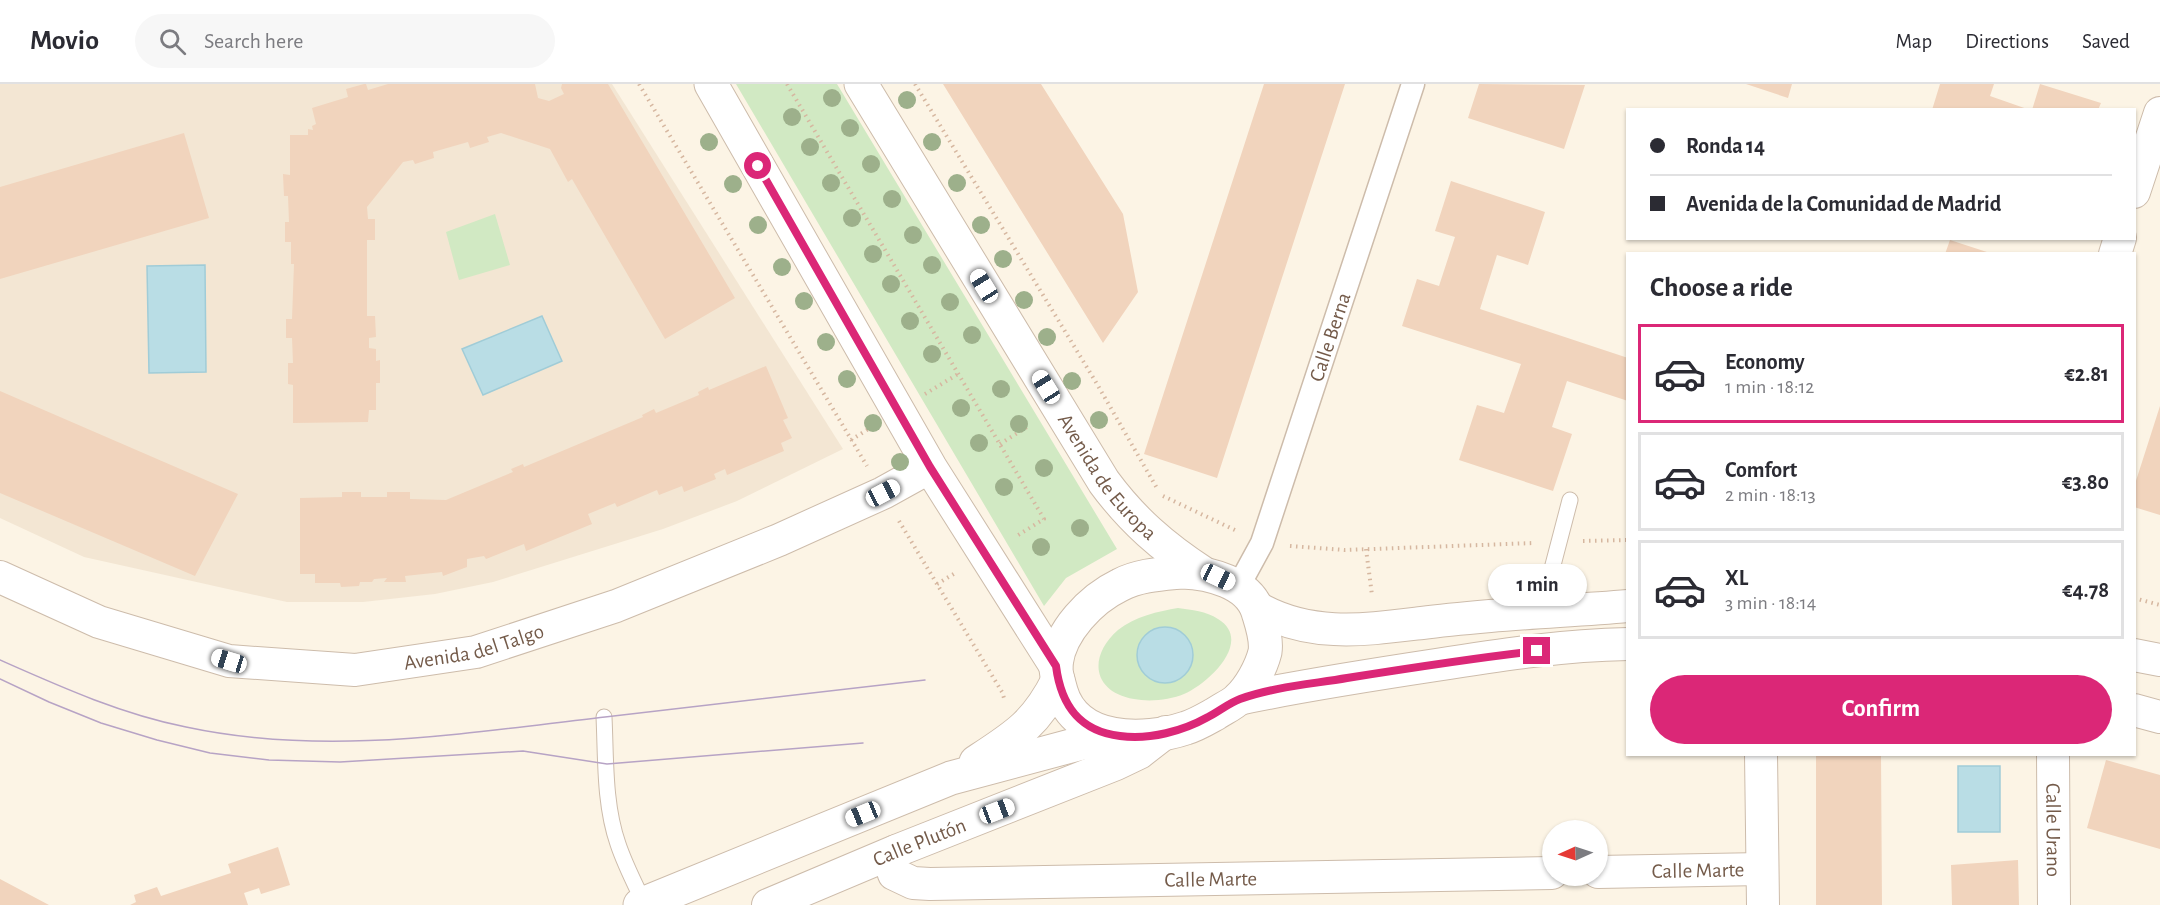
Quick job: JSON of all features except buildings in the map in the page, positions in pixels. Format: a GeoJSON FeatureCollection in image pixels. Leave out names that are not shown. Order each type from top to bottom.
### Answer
{"type":"FeatureCollection","features":[{"type":"Feature","properties":{"kind":"street"},"geometry":{"type":"LineString","coordinates":[[711,84],[930,467],[986,554],[1057,673],[1066,705],[1087,726],[1118,736]]}},
{"type":"Feature","properties":{"kind":"street","name":"Avenida de Europa"},"geometry":{"type":"LineString","coordinates":[[861,84],[1104,482],[1124,509],[1151,534],[1173,553],[1203,573]]}},
{"type":"Feature","properties":{"kind":"street","name":"Calle Berna"},"geometry":{"type":"LineString","coordinates":[[1247,597],[1262,543],[1413,84]]}},
{"type":"Feature","properties":{"kind":"street"},"geometry":{"type":"LineString","coordinates":[[2136,186],[2160,113]]}},
{"type":"Feature","properties":{"kind":"street","name":"Avenida del Talgo"},"geometry":{"type":"LineString","coordinates":[[0,577],[99,622],[229,661],[355,670],[476,652],[615,606],[779,540],[883,493],[930,467]]}},
{"type":"Feature","properties":{"kind":"street"},"geometry":{"type":"LineString","coordinates":[[951,778],[1017,735],[1049,699],[1057,673],[1059,652],[1074,624],[1104,594],[1121,584],[1145,576],[1182,572],[1203,573],[1247,597],[1275,618],[1295,624],[1341,629],[1377,629],[1541,611],[1626,606]]}},
{"type":"Feature","properties":{"kind":"street"},"geometry":{"type":"LineString","coordinates":[[1238,699],[1253,680],[1264,652],[1265,636],[1247,597]]}},
{"type":"Feature","properties":{"kind":"street"},"geometry":{"type":"LineString","coordinates":[[642,904],[951,778],[1082,743],[1118,736],[1148,736],[1186,728],[1238,699],[1309,684],[1491,656],[1626,644]]}},
{"type":"Feature","properties":{"kind":"street"},"geometry":{"type":"LineString","coordinates":[[2136,656],[2160,660]]}},
{"type":"Feature","properties":{"kind":"street"},"geometry":{"type":"LineString","coordinates":[[2136,711],[2160,717]]}},
{"type":"Feature","properties":{"kind":"street","name":"Calle Plutón"},"geometry":{"type":"LineString","coordinates":[[768,905],[896,851],[1116,764],[1139,753],[1166,732]]}},
{"type":"Feature","properties":{"kind":"street"},"geometry":{"type":"LineString","coordinates":[[1761,756],[1763,905]]}},
{"type":"Feature","properties":{"kind":"street","name":"Calle Urano"},"geometry":{"type":"LineString","coordinates":[[2053,756],[2054,905]]}},
{"type":"Feature","properties":{"kind":"street","name":"Calle Marte"},"geometry":{"type":"LineString","coordinates":[[896,851],[890,862],[894,874],[913,883],[930,884],[1542,873]]}},
{"type":"Feature","properties":{"kind":"street","name":"Calle Marte"},"geometry":{"type":"LineString","coordinates":[[1608,872],[1762,869]]}},
{"type":"Feature","properties":{"kind":"lane"},"geometry":{"type":"LineString","coordinates":[[1541,611],[1570,500]]}},
{"type":"Feature","properties":{"kind":"lane"},"geometry":{"type":"LineString","coordinates":[[604,717],[609,803],[614,829],[642,904]]}},
{"type":"Feature","properties":{"kind":"path"},"geometry":{"type":"LineString","coordinates":[[639,84],[1002,692]]}},
{"type":"Feature","properties":{"kind":"path"},"geometry":{"type":"LineString","coordinates":[[787,84],[1044,519],[937,584]]}},
{"type":"Feature","properties":{"kind":"path"},"geometry":{"type":"LineString","coordinates":[[915,84],[1097,384],[1160,494],[1262,543],[1345,550],[1626,540]]}},
{"type":"Feature","properties":{"kind":"path"},"geometry":{"type":"LineString","coordinates":[[2136,598],[2160,604]]}},
{"type":"Feature","properties":{"kind":"shaded area"},"geometry":{"type":"Polygon","coordinates":[[[0,84],[612,84],[843,449],[737,501],[663,529],[493,582],[435,594],[363,602],[287,602],[84,557],[0,518],[0,84]]]}},
{"type":"Feature","properties":{"kind":"green space"},"geometry":{"type":"Polygon","coordinates":[[[736,84],[837,84],[1117,549],[1066,578],[1044,606],[736,84]]]}},
{"type":"Feature","properties":{"kind":"green space"},"geometry":{"type":"Polygon","coordinates":[[[495,214],[510,265],[459,280],[446,232],[495,214]]]}},
{"type":"Feature","properties":{"kind":"green space"},"geometry":{"type":"Polygon","coordinates":[[[1178,608],[1213,616],[1228,628],[1231,639],[1229,650],[1215,672],[1194,689],[1172,698],[1140,700],[1120,695],[1110,689],[1099,672],[1099,661],[1108,640],[1131,622],[1147,615],[1178,608]],[[1154,630],[1147,635],[1139,648],[1138,663],[1147,676],[1154,681],[1154,630]]]}},
{"type":"Feature","properties":{"kind":"water"},"geometry":{"type":"Polygon","coordinates":[[[205,265],[206,372],[149,373],[147,266],[205,265]]]}},
{"type":"Feature","properties":{"kind":"water"},"geometry":{"type":"Polygon","coordinates":[[[542,316],[562,361],[483,395],[462,349],[542,316]]]}},
{"type":"Feature","properties":{"kind":"water"},"geometry":{"type":"Polygon","coordinates":[[[1165,627],[1185,635],[1193,655],[1185,675],[1165,683],[1145,675],[1137,655],[1145,635],[1165,627]]]}},
{"type":"Feature","properties":{"kind":"water"},"geometry":{"type":"Polygon","coordinates":[[[1958,766],[2000,766],[2000,832],[1958,832],[1958,766]]]}},
{"type":"Feature","properties":{"kind":"tram line"},"geometry":{"type":"LineString","coordinates":[[0,660],[92,699],[138,715],[186,727],[238,736],[291,740],[343,741],[448,735],[925,680]]}},
{"type":"Feature","properties":{"kind":"tram line"},"geometry":{"type":"LineString","coordinates":[[0,679],[101,723],[157,740],[210,753],[269,760],[340,762],[523,751],[607,764],[863,743]]}},
{"type":"Feature","properties":{"kind":"route"},"geometry":{"type":"LineString","coordinates":[[758,166],[930,467],[1056,666],[1066,705],[1087,726],[1118,736],[1148,736],[1186,728],[1238,699],[1328,681],[1537,651]]}}]}
